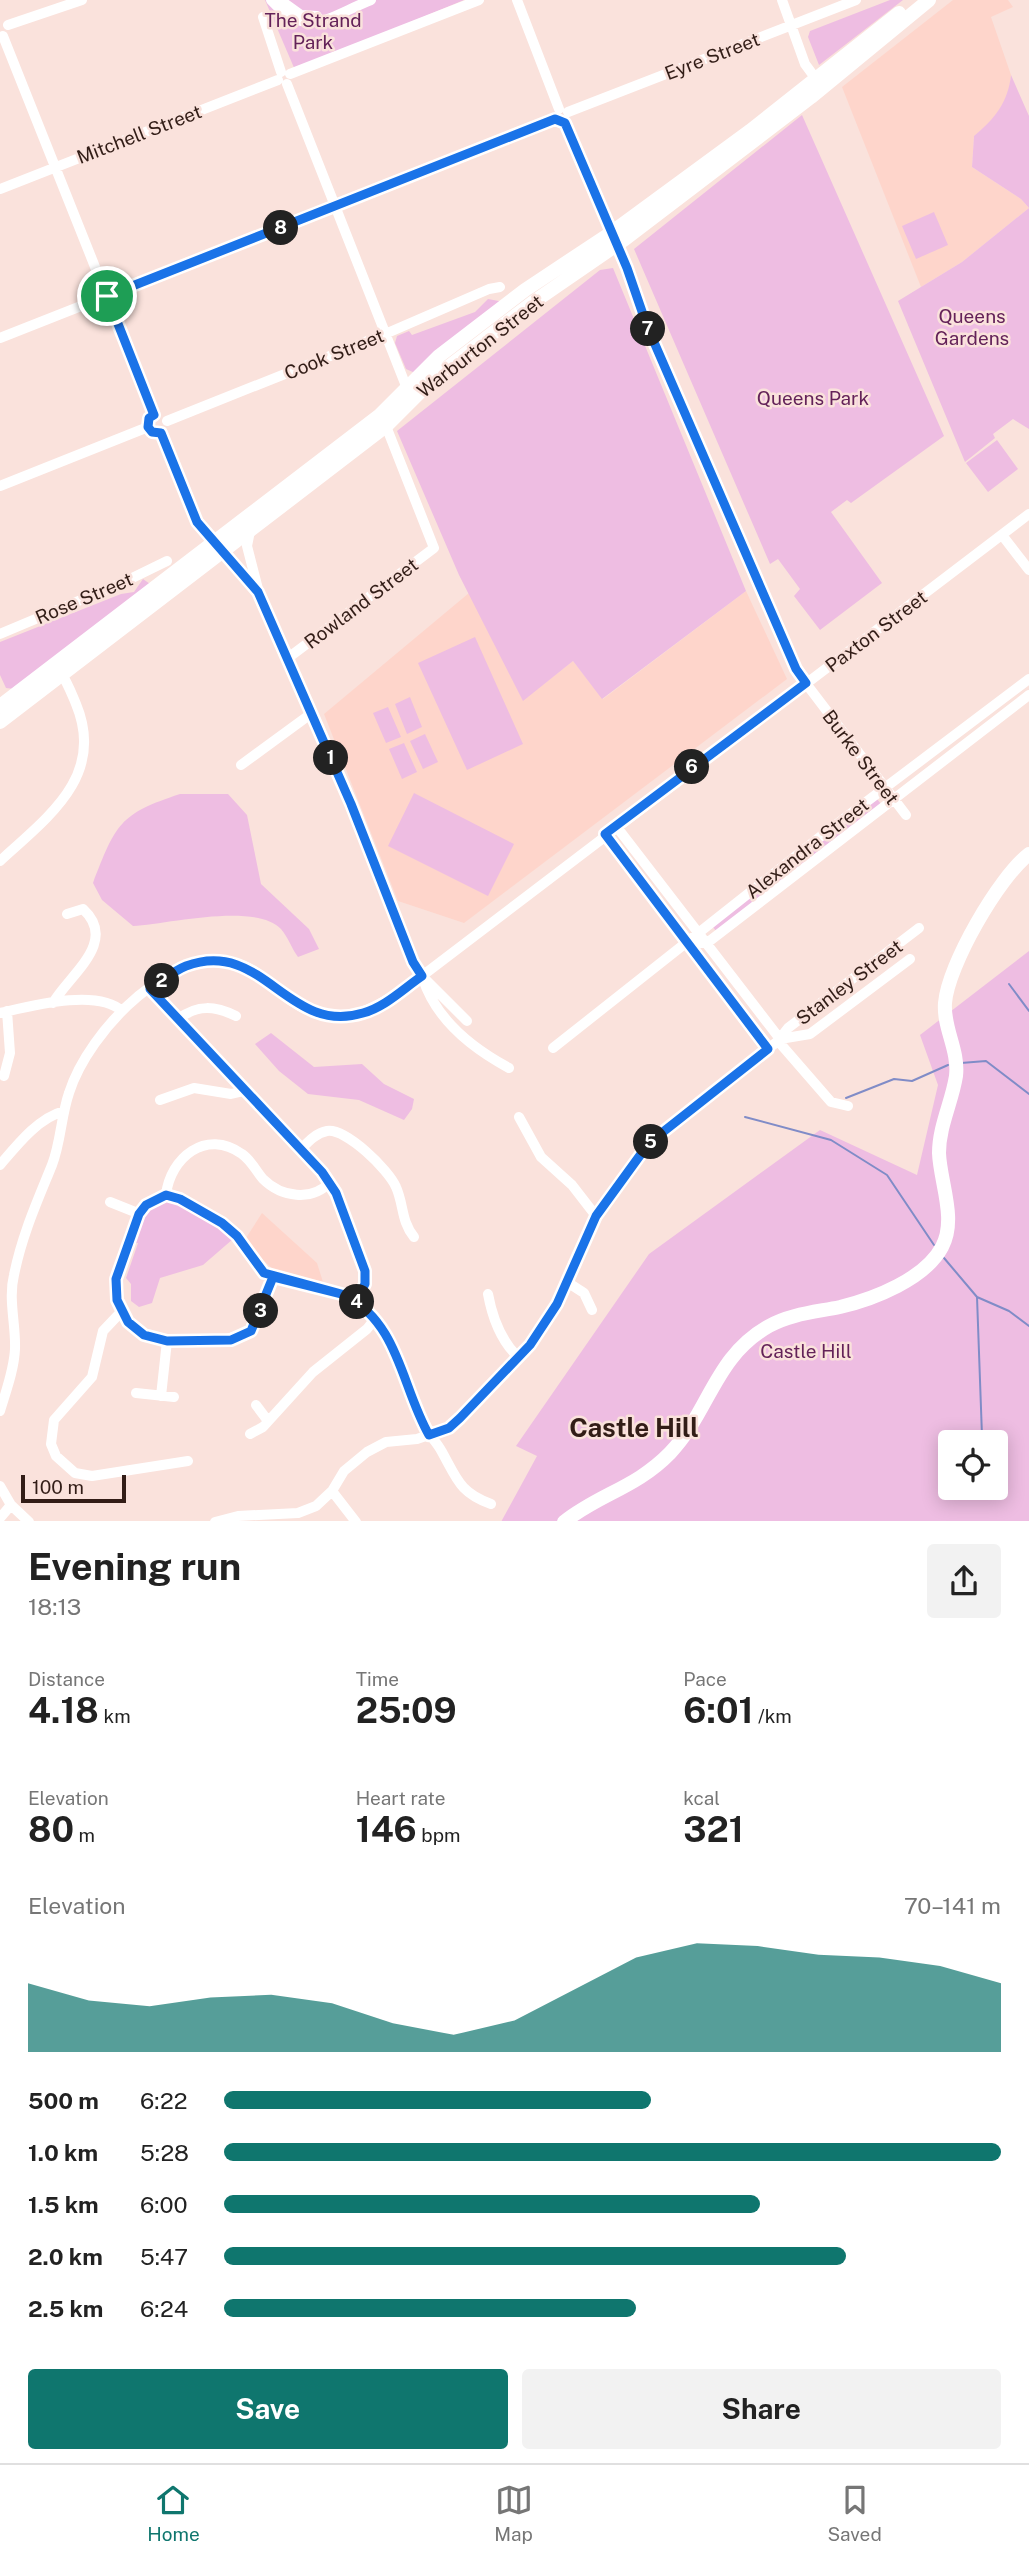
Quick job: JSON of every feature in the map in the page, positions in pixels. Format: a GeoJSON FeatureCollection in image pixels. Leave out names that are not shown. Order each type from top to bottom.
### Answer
{"type":"FeatureCollection","features":[{"type":"Feature","properties":{"kind":"main road","name":"Warburton Street"},"geometry":{"type":"LineString","coordinates":[[217,547],[250,531],[386,426],[434,378],[916,0]]}},
{"type":"Feature","properties":{"kind":"main road","name":"Warburton Street"},"geometry":{"type":"LineString","coordinates":[[0,722],[59,670],[380,415],[406,386],[439,356],[525,290],[614,239],[811,97],[929,0]]}},
{"type":"Feature","properties":{"kind":"main road"},"geometry":{"type":"LineString","coordinates":[[816,79],[826,78],[853,57],[874,46]]}},
{"type":"Feature","properties":{"kind":"main road"},"geometry":{"type":"LineString","coordinates":[[750,131],[770,123],[797,102],[811,97]]}},
{"type":"Feature","properties":{"kind":"main road","name":"Warburton Street"},"geometry":{"type":"LineString","coordinates":[[2,700],[59,670]]}},
{"type":"Feature","properties":{"kind":"main road"},"geometry":{"type":"LineString","coordinates":[[564,1521],[625,1489],[656,1466],[692,1426],[724,1365],[749,1339],[780,1320],[843,1306],[884,1290],[913,1276],[937,1255],[945,1239],[948,1218],[940,1139],[957,1060],[945,1006],[947,992],[960,954],[1003,880],[1025,857]]}},
{"type":"Feature","properties":{"kind":"street"},"geometry":{"type":"LineString","coordinates":[[82,0],[4,22],[8,31],[2,36],[154,415]]}},
{"type":"Feature","properties":{"kind":"street"},"geometry":{"type":"LineString","coordinates":[[271,0],[286,17],[303,23],[317,22],[371,0]]}},
{"type":"Feature","properties":{"kind":"street"},"geometry":{"type":"LineString","coordinates":[[280,0],[295,12],[310,17],[324,15],[360,0]]}},
{"type":"Feature","properties":{"kind":"street","name":"Mitchell Street"},"geometry":{"type":"LineString","coordinates":[[0,189],[479,0]]}},
{"type":"Feature","properties":{"kind":"street","name":"Burke Street"},"geometry":{"type":"LineString","coordinates":[[517,0],[647,326],[796,669],[906,816]]}},
{"type":"Feature","properties":{"kind":"street"},"geometry":{"type":"LineString","coordinates":[[782,0],[805,64],[816,79]]}},
{"type":"Feature","properties":{"kind":"street","name":"Eyre Street"},"geometry":{"type":"LineString","coordinates":[[0,338],[856,0]]}},
{"type":"Feature","properties":{"kind":"street"},"geometry":{"type":"LineString","coordinates":[[262,17],[406,386]]}},
{"type":"Feature","properties":{"kind":"street","name":"Cook Street"},"geometry":{"type":"LineString","coordinates":[[167,421],[385,334],[489,289],[500,287]]}},
{"type":"Feature","properties":{"kind":"street"},"geometry":{"type":"LineString","coordinates":[[154,415],[163,416],[167,421],[166,430],[161,433],[152,432],[148,427],[149,418],[154,415]]}},
{"type":"Feature","properties":{"kind":"street","name":"Rowland Street"},"geometry":{"type":"LineString","coordinates":[[288,657],[434,548],[386,426]]}},
{"type":"Feature","properties":{"kind":"street"},"geometry":{"type":"LineString","coordinates":[[0,486],[148,427]]}},
{"type":"Feature","properties":{"kind":"street"},"geometry":{"type":"LineString","coordinates":[[161,433],[197,522],[258,592]]}},
{"type":"Feature","properties":{"kind":"street","name":"Paxton Street"},"geometry":{"type":"LineString","coordinates":[[0,1411],[15,1348],[13,1279],[29,1216],[57,1150],[69,1092],[91,1048],[122,1011],[150,989],[187,966],[222,961],[253,970],[303,1009],[339,1017],[373,1010],[422,976],[605,834],[1029,514]]}},
{"type":"Feature","properties":{"kind":"street"},"geometry":{"type":"LineString","coordinates":[[250,531],[247,546],[258,592],[312,713],[413,962],[422,976],[467,1021]]}},
{"type":"Feature","properties":{"kind":"street"},"geometry":{"type":"LineString","coordinates":[[1002,535],[1029,570]]}},
{"type":"Feature","properties":{"kind":"street","name":"Rose Street"},"geometry":{"type":"LineString","coordinates":[[0,634],[167,561]]}},
{"type":"Feature","properties":{"kind":"street"},"geometry":{"type":"LineString","coordinates":[[1,858],[58,806],[71,789],[82,764],[83,727],[59,670]]}},
{"type":"Feature","properties":{"kind":"street","name":"Alexandra Street"},"geometry":{"type":"LineString","coordinates":[[553,1048],[689,943],[698,932],[1029,679]]}},
{"type":"Feature","properties":{"kind":"street","name":"Alexandra Street"},"geometry":{"type":"LineString","coordinates":[[707,943],[1029,695]]}},
{"type":"Feature","properties":{"kind":"street"},"geometry":{"type":"LineString","coordinates":[[241,765],[312,713]]}},
{"type":"Feature","properties":{"kind":"street"},"geometry":{"type":"LineString","coordinates":[[616,826],[707,943],[775,1043]]}},
{"type":"Feature","properties":{"kind":"street"},"geometry":{"type":"LineString","coordinates":[[605,834],[689,943],[775,1043],[831,1102],[848,1105]]}},
{"type":"Feature","properties":{"kind":"street"},"geometry":{"type":"LineString","coordinates":[[53,1003],[80,971],[97,936],[95,923],[83,909],[67,914]]}},
{"type":"Feature","properties":{"kind":"street","name":"Stanley Street"},"geometry":{"type":"LineString","coordinates":[[215,1521],[298,1513],[316,1506],[332,1491],[344,1471],[367,1451],[386,1442],[429,1435],[449,1428],[509,1370],[517,1356],[530,1345],[557,1304],[596,1216],[649,1143],[775,1043],[788,1028],[919,928]]}},
{"type":"Feature","properties":{"kind":"street"},"geometry":{"type":"LineString","coordinates":[[689,943],[707,943]]}},
{"type":"Feature","properties":{"kind":"street","name":"Stanley Street"},"geometry":{"type":"LineString","coordinates":[[775,1043],[810,1034],[910,959]]}},
{"type":"Feature","properties":{"kind":"street"},"geometry":{"type":"LineString","coordinates":[[422,976],[428,997],[467,1042],[509,1068]]}},
{"type":"Feature","properties":{"kind":"street"},"geometry":{"type":"LineString","coordinates":[[150,989],[330,1182],[365,1271],[365,1284],[356,1301]]}},
{"type":"Feature","properties":{"kind":"street"},"geometry":{"type":"LineString","coordinates":[[4,1076],[10,1054],[4,1012],[94,999],[116,1006],[122,1011]]}},
{"type":"Feature","properties":{"kind":"street"},"geometry":{"type":"LineString","coordinates":[[178,1018],[202,1007],[216,1008],[236,1016]]}},
{"type":"Feature","properties":{"kind":"street"},"geometry":{"type":"LineString","coordinates":[[160,1100],[194,1087],[231,1094],[244,1091]]}},
{"type":"Feature","properties":{"kind":"street"},"geometry":{"type":"LineString","coordinates":[[0,1166],[34,1129],[54,1114],[64,1111]]}},
{"type":"Feature","properties":{"kind":"street"},"geometry":{"type":"LineString","coordinates":[[519,1117],[541,1157],[572,1185],[596,1216]]}},
{"type":"Feature","properties":{"kind":"street"},"geometry":{"type":"LineString","coordinates":[[301,1149],[311,1139],[327,1131],[344,1135],[391,1178],[399,1193],[405,1224],[414,1237]]}},
{"type":"Feature","properties":{"kind":"street"},"geometry":{"type":"LineString","coordinates":[[166,1195],[168,1180],[176,1163],[192,1150],[212,1144],[243,1154],[261,1178],[283,1193],[316,1193],[330,1182]]}},
{"type":"Feature","properties":{"kind":"street"},"geometry":{"type":"LineString","coordinates":[[273,1277],[256,1324],[245,1335],[231,1340],[167,1341],[144,1335],[121,1312],[115,1289],[139,1214],[146,1205],[166,1195],[180,1199],[222,1223],[237,1236],[264,1273],[338,1293],[356,1301],[395,1348],[429,1435],[438,1443],[467,1493],[491,1504]]}},
{"type":"Feature","properties":{"kind":"street"},"geometry":{"type":"LineString","coordinates":[[110,1202],[139,1214]]}},
{"type":"Feature","properties":{"kind":"street"},"geometry":{"type":"LineString","coordinates":[[567,1282],[584,1293],[592,1310]]}},
{"type":"Feature","properties":{"kind":"street"},"geometry":{"type":"LineString","coordinates":[[488,1294],[491,1311],[509,1348],[517,1356]]}},
{"type":"Feature","properties":{"kind":"street"},"geometry":{"type":"LineString","coordinates":[[121,1312],[103,1331],[92,1377],[54,1420],[51,1444],[56,1456],[75,1473],[92,1476],[188,1461]]}},
{"type":"Feature","properties":{"kind":"street"},"geometry":{"type":"LineString","coordinates":[[250,1434],[268,1422],[313,1372],[367,1329],[374,1320]]}},
{"type":"Feature","properties":{"kind":"street"},"geometry":{"type":"LineString","coordinates":[[161,1396],[167,1341]]}},
{"type":"Feature","properties":{"kind":"street"},"geometry":{"type":"LineString","coordinates":[[136,1393],[174,1397]]}},
{"type":"Feature","properties":{"kind":"street"},"geometry":{"type":"LineString","coordinates":[[256,1405],[268,1422]]}},
{"type":"Feature","properties":{"kind":"street"},"geometry":{"type":"LineString","coordinates":[[0,1486],[11,1505],[29,1521]]}},
{"type":"Feature","properties":{"kind":"street"},"geometry":{"type":"LineString","coordinates":[[332,1491],[356,1521]]}},
{"type":"Feature","properties":{"kind":"street"},"geometry":{"type":"LineString","coordinates":[[0,1518],[11,1505]]}},
{"type":"Feature","properties":{"kind":"shaded area"},"geometry":{"type":"Polygon","coordinates":[[[953,0],[1008,0],[1013,7],[991,17],[1011,75],[1009,93],[993,121],[974,136],[972,167],[1021,199],[1029,208],[962,262],[921,287],[842,87],[953,0]]]}},
{"type":"Feature","properties":{"kind":"shaded area"},"geometry":{"type":"Polygon","coordinates":[[[746,591],[787,679],[464,923],[398,901],[324,714],[469,593],[523,700],[573,661],[603,699],[746,591]]]}},
{"type":"Feature","properties":{"kind":"shaded area"},"geometry":{"type":"Polygon","coordinates":[[[262,1213],[317,1263],[323,1282],[275,1271],[263,1260],[246,1238],[262,1213]]]}},
{"type":"Feature","properties":{"kind":"green space","name":"The Strand Park"},"geometry":{"type":"Polygon","coordinates":[[[265,0],[464,0],[295,70],[265,0]]]}},
{"type":"Feature","properties":{"kind":"green space"},"geometry":{"type":"Polygon","coordinates":[[[890,0],[903,0],[819,65],[808,37],[810,31],[890,0]]]}},
{"type":"Feature","properties":{"kind":"green space"},"geometry":{"type":"Polygon","coordinates":[[[1011,75],[1029,116],[1029,208],[1021,199],[972,167],[974,136],[999,109],[1007,94],[1011,75]]]}},
{"type":"Feature","properties":{"kind":"green space","name":"Queens Park"},"geometry":{"type":"Polygon","coordinates":[[[802,115],[944,436],[851,503],[847,500],[831,512],[882,583],[820,630],[794,596],[800,589],[778,559],[770,564],[634,249],[802,115]]]}},
{"type":"Feature","properties":{"kind":"green space","name":"Queens Gardens"},"geometry":{"type":"Polygon","coordinates":[[[1029,208],[1029,429],[1013,419],[993,434],[995,438],[965,462],[898,301],[962,262],[1029,208]]]}},
{"type":"Feature","properties":{"kind":"green space"},"geometry":{"type":"Polygon","coordinates":[[[934,212],[948,245],[916,259],[902,226],[934,212]]]}},
{"type":"Feature","properties":{"kind":"green space"},"geometry":{"type":"Polygon","coordinates":[[[613,268],[746,591],[602,699],[573,661],[523,701],[459,575],[397,431],[600,270],[613,268]]]}},
{"type":"Feature","properties":{"kind":"green space"},"geometry":{"type":"Polygon","coordinates":[[[488,299],[504,302],[415,373],[406,369],[395,343],[397,336],[409,331],[412,335],[475,312],[488,299]]]}},
{"type":"Feature","properties":{"kind":"green space"},"geometry":{"type":"Polygon","coordinates":[[[997,440],[1018,469],[988,492],[966,463],[997,440]]]}},
{"type":"Feature","properties":{"kind":"green space"},"geometry":{"type":"Polygon","coordinates":[[[143,579],[150,584],[15,689],[6,688],[0,675],[0,642],[121,594],[134,592],[143,579]]]}},
{"type":"Feature","properties":{"kind":"green space"},"geometry":{"type":"Polygon","coordinates":[[[475,637],[523,744],[467,770],[418,663],[475,637]]]}},
{"type":"Feature","properties":{"kind":"green space"},"geometry":{"type":"Polygon","coordinates":[[[410,697],[422,727],[407,734],[395,704],[410,697]]]}},
{"type":"Feature","properties":{"kind":"green space"},"geometry":{"type":"Polygon","coordinates":[[[388,707],[401,737],[386,743],[373,713],[388,707]]]}},
{"type":"Feature","properties":{"kind":"green space"},"geometry":{"type":"Polygon","coordinates":[[[425,734],[438,762],[423,769],[410,741],[425,734]]]}},
{"type":"Feature","properties":{"kind":"green space"},"geometry":{"type":"Polygon","coordinates":[[[404,743],[417,772],[402,779],[389,749],[404,743]]]}},
{"type":"Feature","properties":{"kind":"green space"},"geometry":{"type":"Polygon","coordinates":[[[414,793],[514,844],[488,896],[388,846],[414,793]]]}},
{"type":"Feature","properties":{"kind":"green space"},"geometry":{"type":"Polygon","coordinates":[[[180,794],[228,794],[247,815],[261,884],[309,929],[319,949],[298,957],[281,929],[269,921],[252,917],[210,917],[133,926],[102,900],[93,883],[108,847],[122,824],[144,808],[180,794]]]}},
{"type":"Feature","properties":{"kind":"green space"},"geometry":{"type":"Polygon","coordinates":[[[877,799],[881,804],[717,932],[712,926],[877,799]]]}},
{"type":"Feature","properties":{"kind":"green space","name":"Castle Hill"},"geometry":{"type":"Polygon","coordinates":[[[1029,951],[1029,1521],[502,1521],[537,1456],[516,1446],[649,1254],[820,1130],[917,1175],[938,1085],[920,1035],[1029,951]]]}},
{"type":"Feature","properties":{"kind":"green space"},"geometry":{"type":"Polygon","coordinates":[[[271,1033],[314,1067],[362,1064],[384,1084],[414,1099],[412,1109],[404,1120],[359,1100],[308,1094],[279,1071],[255,1044],[271,1033]]]}},
{"type":"Feature","properties":{"kind":"green space"},"geometry":{"type":"Polygon","coordinates":[[[166,1201],[202,1215],[233,1239],[203,1265],[160,1278],[152,1303],[139,1307],[131,1301],[131,1284],[126,1278],[138,1243],[134,1243],[146,1212],[166,1201]]]}},
{"type":"Feature","properties":{"kind":"waterway"},"geometry":{"type":"LineString","coordinates":[[1009,984],[1029,1011]]}},
{"type":"Feature","properties":{"kind":"waterway"},"geometry":{"type":"LineString","coordinates":[[961,1063],[986,1061],[1029,1094]]}},
{"type":"Feature","properties":{"kind":"waterway"},"geometry":{"type":"LineString","coordinates":[[846,1098],[894,1079],[912,1081],[948,1065]]}},
{"type":"Feature","properties":{"kind":"waterway"},"geometry":{"type":"LineString","coordinates":[[745,1117],[831,1140],[887,1175],[934,1245]]}},
{"type":"Feature","properties":{"kind":"waterway"},"geometry":{"type":"LineString","coordinates":[[944,1258],[977,1297],[1009,1311],[1029,1326]]}},
{"type":"Feature","properties":{"kind":"waterway"},"geometry":{"type":"LineString","coordinates":[[977,1297],[982,1430]]}},
{"type":"Feature","properties":{"kind":"district","name":"Castle Hill"},"geometry":{"type":"Point","coordinates":[634,1428]}},
{"type":"Feature","properties":{"kind":"route"},"geometry":{"type":"LineString","coordinates":[[107,296],[154,415],[149,418],[148,427],[155,434],[161,433],[200,528],[258,592],[351,804],[413,962],[422,976],[373,1010],[339,1017],[328,1017],[303,1009],[253,970],[232,962],[199,962],[178,969],[150,989],[322,1172],[333,1187],[365,1271],[365,1284],[356,1301],[345,1295],[273,1277],[256,1324],[251,1331],[231,1340],[167,1341],[144,1335],[128,1322],[117,1300],[116,1279],[139,1214],[157,1198],[166,1195],[180,1199],[222,1223],[237,1236],[264,1273],[332,1291],[345,1295],[356,1301],[385,1331],[395,1348],[422,1423],[429,1435],[438,1434],[460,1418],[509,1370],[517,1356],[530,1345],[557,1304],[596,1216],[649,1143],[768,1049],[605,834],[761,714],[806,683],[796,669],[730,520],[647,326],[627,268],[565,123],[555,119],[107,296]]}}]}
